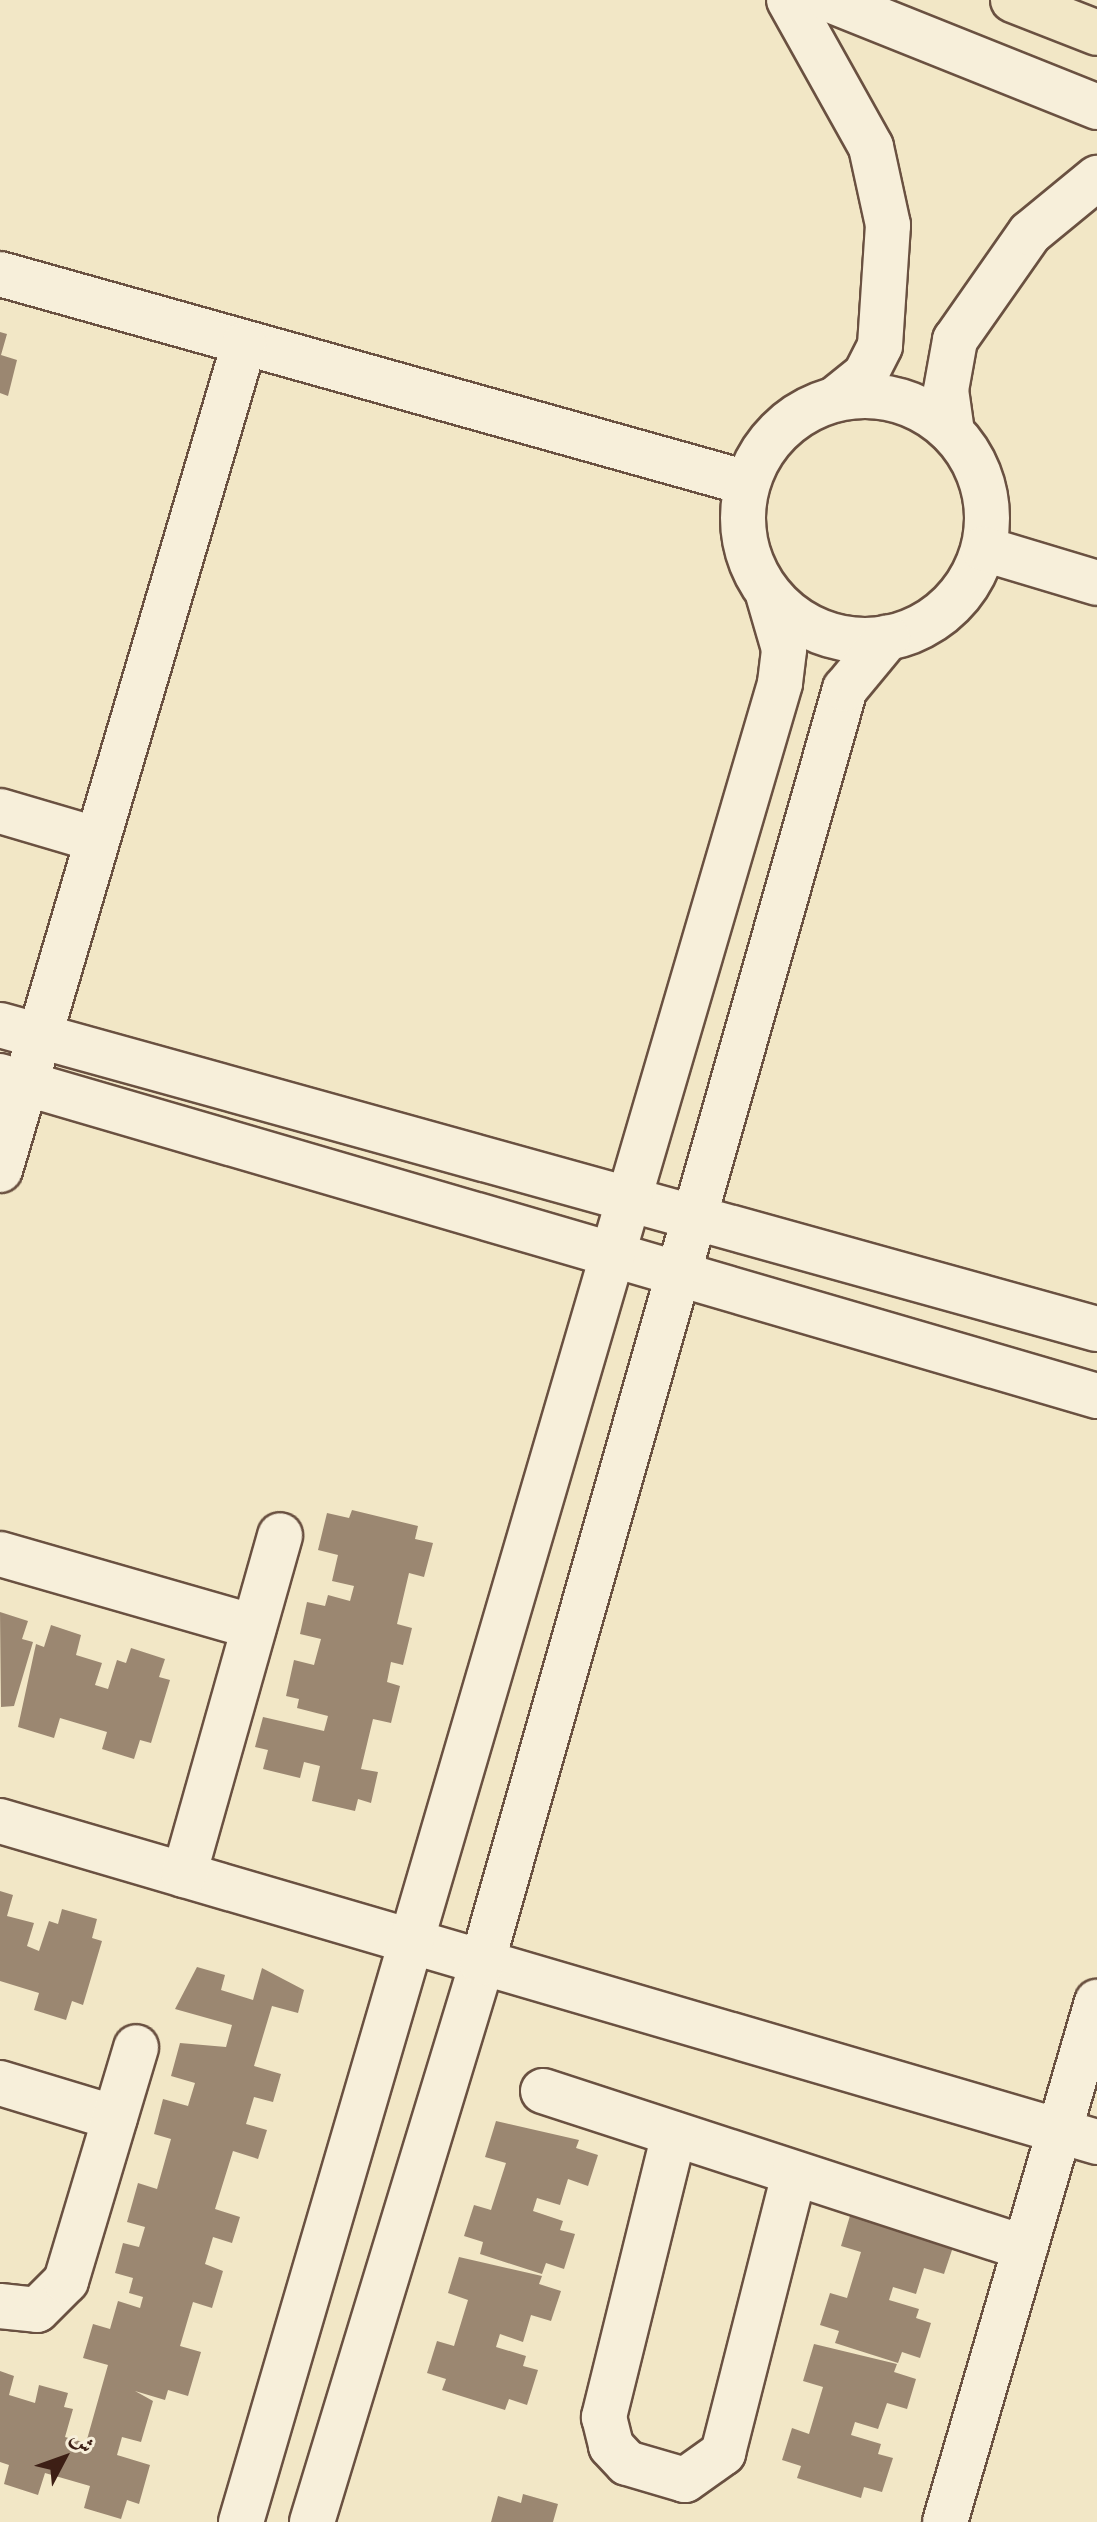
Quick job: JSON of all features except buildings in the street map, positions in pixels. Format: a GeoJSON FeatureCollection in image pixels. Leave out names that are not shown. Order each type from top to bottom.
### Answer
{"type":"FeatureCollection","features":[{"type":"Feature","properties":{"kind":"highway"},"geometry":{"type":"LineString","coordinates":[[1013,0],[1097,33]]}},
{"type":"Feature","properties":{"kind":"street"},"geometry":{"type":"LineString","coordinates":[[241,2522],[615,1258],[628,1202],[780,683],[784,649],[768,594],[749,560],[742,521],[747,483],[766,446],[797,416],[835,399],[865,375],[880,346],[888,225],[871,147],[789,0]]}},
{"type":"Feature","properties":{"kind":"street"},"geometry":{"type":"LineString","coordinates":[[830,0],[1097,107]]}},
{"type":"Feature","properties":{"kind":"street"},"geometry":{"type":"LineString","coordinates":[[952,432],[946,390],[955,340],[1030,233],[1097,178]]}},
{"type":"Feature","properties":{"kind":"street"},"geometry":{"type":"LineString","coordinates":[[0,274],[747,483]]}},
{"type":"Feature","properties":{"kind":"street"},"geometry":{"type":"LineString","coordinates":[[0,1170],[18,1030],[95,839],[244,344]]}},
{"type":"Feature","properties":{"kind":"street"},"geometry":{"type":"LineString","coordinates":[[768,594],[797,620],[832,637],[888,637],[942,614],[968,585],[984,549],[987,507],[976,467],[952,432],[918,408],[876,396],[835,399]]}},
{"type":"Feature","properties":{"kind":"street"},"geometry":{"type":"LineString","coordinates":[[984,549],[1097,583]]}},
{"type":"Feature","properties":{"kind":"street"},"geometry":{"type":"LineString","coordinates":[[312,2522],[482,1963],[845,689],[888,637]]}},
{"type":"Feature","properties":{"kind":"street"},"geometry":{"type":"LineString","coordinates":[[0,811],[95,839]]}},
{"type":"Feature","properties":{"kind":"street"},"geometry":{"type":"LineString","coordinates":[[18,1030],[692,1221],[1097,1329]]}},
{"type":"Feature","properties":{"kind":"street"},"geometry":{"type":"LineString","coordinates":[[12,1080],[1097,1396]]}},
{"type":"Feature","properties":{"kind":"street"},"geometry":{"type":"LineString","coordinates":[[184,1875],[280,1535]]}},
{"type":"Feature","properties":{"kind":"street"},"geometry":{"type":"LineString","coordinates":[[0,1554],[254,1627]]}},
{"type":"Feature","properties":{"kind":"street"},"geometry":{"type":"LineString","coordinates":[[0,1821],[1077,2137]]}},
{"type":"Feature","properties":{"kind":"street"},"geometry":{"type":"LineString","coordinates":[[945,2522],[1025,2248],[1077,2137],[1097,2002]]}},
{"type":"Feature","properties":{"kind":"street"},"geometry":{"type":"LineString","coordinates":[[0,2306],[37,2310],[66,2281],[136,2047]]}},
{"type":"Feature","properties":{"kind":"street"},"geometry":{"type":"LineString","coordinates":[[0,2083],[115,2118]]}},
{"type":"Feature","properties":{"kind":"street"},"geometry":{"type":"LineString","coordinates":[[543,2091],[1025,2248]]}},
{"type":"Feature","properties":{"kind":"street"},"geometry":{"type":"LineString","coordinates":[[674,2134],[604,2417],[611,2446],[627,2463],[685,2480],[704,2474],[723,2453],[794,2174]]}}]}
